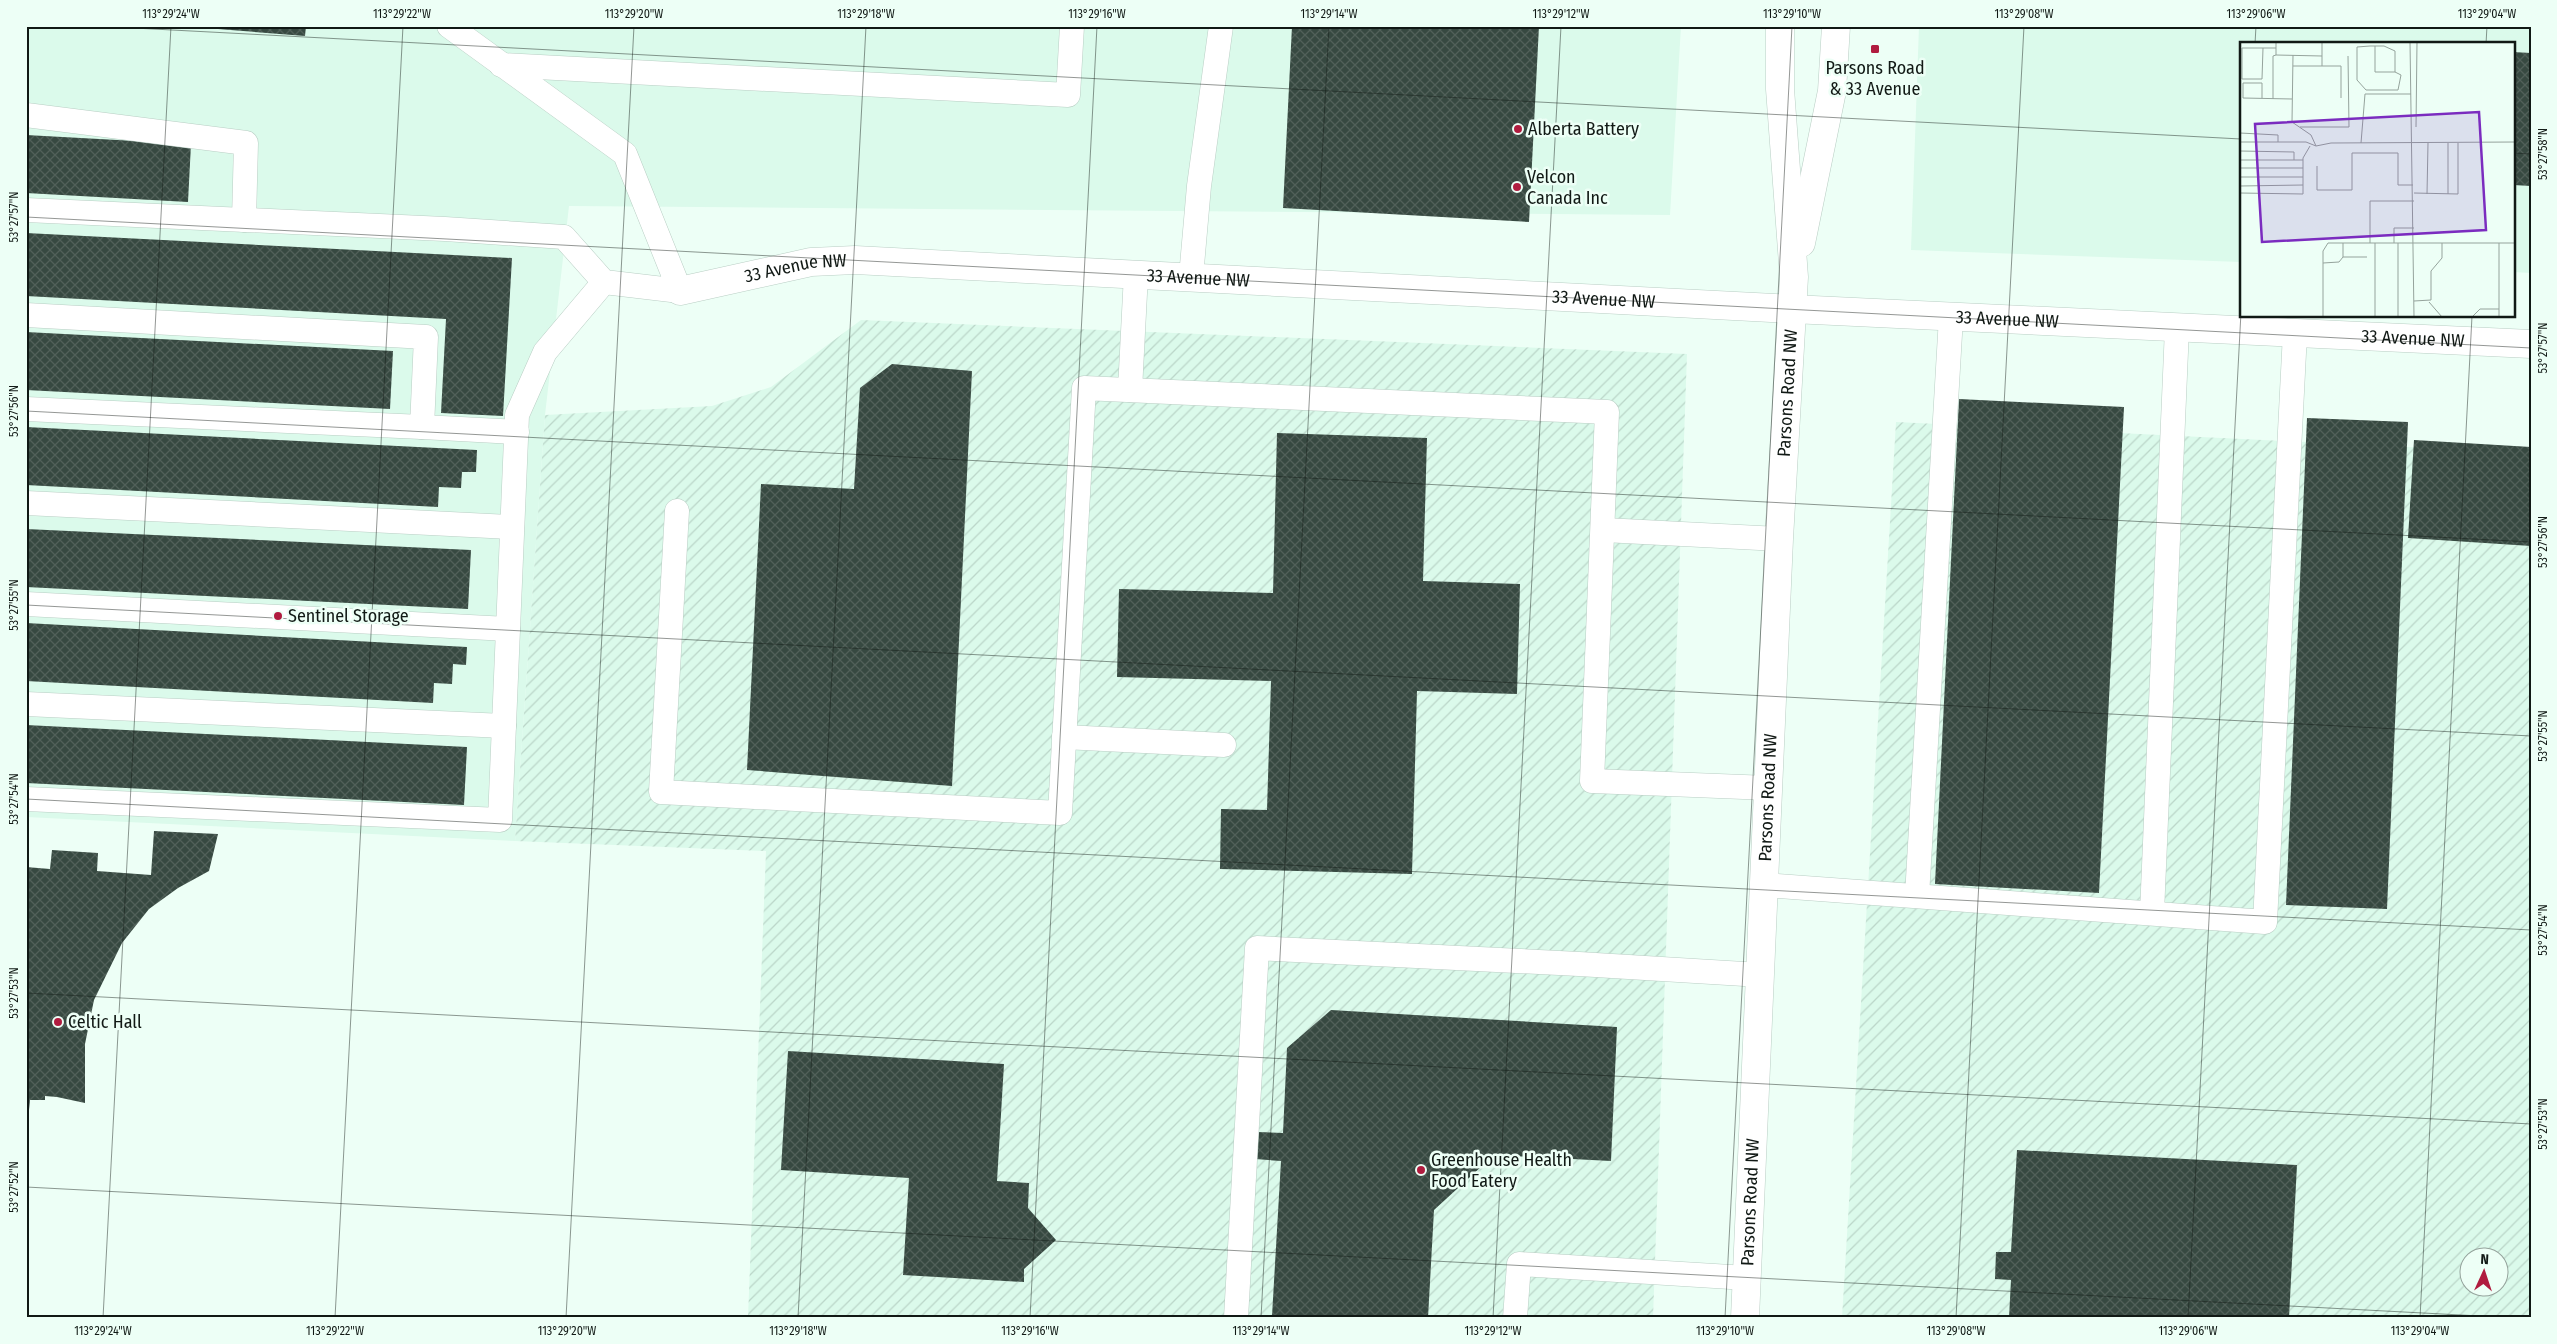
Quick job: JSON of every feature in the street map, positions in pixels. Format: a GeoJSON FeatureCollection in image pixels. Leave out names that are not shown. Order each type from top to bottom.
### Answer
{"type":"FeatureCollection","features":[{"type":"Feature","properties":{"kind":"street","name":"Parsons Road NW"},"geometry":{"type":"LineString","coordinates":[[1745,1318],[1779,539],[1794,277],[1780,90],[1780,26]]}},
{"type":"Feature","properties":{"kind":"street","name":"Parsons Road NW"},"geometry":{"type":"LineString","coordinates":[[1794,277],[1832,92],[1836,26]]}},
{"type":"Feature","properties":{"kind":"street","name":"33 Avenue NW"},"geometry":{"type":"LineString","coordinates":[[680,291],[812,262],[855,260],[1792,310],[2531,344]]}},
{"type":"Feature","properties":{"kind":"lane"},"geometry":{"type":"LineString","coordinates":[[26,210],[564,237],[604,282],[680,291],[625,154],[449,26]]}},
{"type":"Feature","properties":{"kind":"lane"},"geometry":{"type":"LineString","coordinates":[[501,65],[1068,95],[1072,26]]}},
{"type":"Feature","properties":{"kind":"lane"},"geometry":{"type":"LineString","coordinates":[[1191,277],[1199,186],[1221,26]]}},
{"type":"Feature","properties":{"kind":"lane"},"geometry":{"type":"LineString","coordinates":[[26,115],[246,143],[244,220]]}},
{"type":"Feature","properties":{"kind":"lane"},"geometry":{"type":"LineString","coordinates":[[1130,390],[1136,274]]}},
{"type":"Feature","properties":{"kind":"lane"},"geometry":{"type":"LineString","coordinates":[[26,799],[500,820],[517,415],[545,352],[604,282]]}},
{"type":"Feature","properties":{"kind":"lane"},"geometry":{"type":"LineString","coordinates":[[26,314],[426,337],[422,427]]}},
{"type":"Feature","properties":{"kind":"lane"},"geometry":{"type":"LineString","coordinates":[[1917,896],[1951,317]]}},
{"type":"Feature","properties":{"kind":"lane"},"geometry":{"type":"LineString","coordinates":[[2152,913],[2177,328]]}},
{"type":"Feature","properties":{"kind":"lane"},"geometry":{"type":"LineString","coordinates":[[1765,884],[2265,922],[2295,333]]}},
{"type":"Feature","properties":{"kind":"lane"},"geometry":{"type":"LineString","coordinates":[[677,511],[661,792],[1060,813],[1084,388],[1607,412],[1604,530],[1592,781],[1769,788]]}},
{"type":"Feature","properties":{"kind":"lane"},"geometry":{"type":"LineString","coordinates":[[26,409],[517,432]]}},
{"type":"Feature","properties":{"kind":"lane"},"geometry":{"type":"LineString","coordinates":[[26,504],[512,527]]}},
{"type":"Feature","properties":{"kind":"lane"},"geometry":{"type":"LineString","coordinates":[[1604,530],[1779,539]]}},
{"type":"Feature","properties":{"kind":"lane"},"geometry":{"type":"LineString","coordinates":[[26,604],[508,629]]}},
{"type":"Feature","properties":{"kind":"lane"},"geometry":{"type":"LineString","coordinates":[[26,704],[504,726]]}},
{"type":"Feature","properties":{"kind":"lane"},"geometry":{"type":"LineString","coordinates":[[1064,737],[1224,745]]}},
{"type":"Feature","properties":{"kind":"lane"},"geometry":{"type":"LineString","coordinates":[[1236,1318],[1257,948],[1761,975]]}},
{"type":"Feature","properties":{"kind":"lane"},"geometry":{"type":"LineString","coordinates":[[1515,1318],[1519,1264],[1747,1278]]}},
{"type":"Feature","properties":{"kind":"shaded area"},"geometry":{"type":"Polygon","coordinates":[[[26,26],[1681,26],[1670,215],[569,206],[545,415],[515,841],[26,817],[26,26]]]}},
{"type":"Feature","properties":{"kind":"shaded area"},"geometry":{"type":"Polygon","coordinates":[[[1919,26],[2531,26],[2531,273],[2514,272],[2514,42],[2240,42],[2240,262],[1911,250],[1919,26]]]}},
{"type":"Feature","properties":{"kind":"shaded area"},"geometry":{"type":"Polygon","coordinates":[[[861,320],[1687,354],[1653,1318],[748,1318],[766,851],[515,841],[545,415],[712,406],[771,387],[861,320]]]}},
{"type":"Feature","properties":{"kind":"shaded area"},"geometry":{"type":"Polygon","coordinates":[[[1896,422],[2531,453],[2531,1318],[1842,1318],[1896,422]]]}},
{"type":"Feature","properties":{"kind":"building"},"geometry":{"type":"Polygon","coordinates":[[[180,26],[306,26],[305,36],[180,26]]]}},
{"type":"Feature","properties":{"kind":"building"},"geometry":{"type":"Polygon","coordinates":[[[1292,26],[1539,26],[1529,222],[1283,208],[1292,26]]]}},
{"type":"Feature","properties":{"kind":"building"},"geometry":{"type":"Polygon","coordinates":[[[2514,52],[2531,53],[2531,186],[2514,185],[2514,52]]]}},
{"type":"Feature","properties":{"kind":"building"},"geometry":{"type":"Polygon","coordinates":[[[26,135],[191,144],[188,202],[26,193],[26,135]]]}},
{"type":"Feature","properties":{"kind":"building"},"geometry":{"type":"Polygon","coordinates":[[[26,233],[512,258],[503,416],[441,413],[446,319],[26,296],[26,233]]]}},
{"type":"Feature","properties":{"kind":"building"},"geometry":{"type":"Polygon","coordinates":[[[26,332],[393,351],[390,409],[26,390],[26,332]]]}},
{"type":"Feature","properties":{"kind":"building"},"geometry":{"type":"Polygon","coordinates":[[[892,364],[972,371],[952,786],[747,770],[761,484],[854,489],[860,388],[892,364]]]}},
{"type":"Feature","properties":{"kind":"building"},"geometry":{"type":"Polygon","coordinates":[[[1959,399],[2124,407],[2099,893],[1935,884],[1959,399]]]}},
{"type":"Feature","properties":{"kind":"building"},"geometry":{"type":"Polygon","coordinates":[[[2307,418],[2408,422],[2387,909],[2286,905],[2307,418]]]}},
{"type":"Feature","properties":{"kind":"building"},"geometry":{"type":"Polygon","coordinates":[[[26,427],[477,450],[476,472],[462,472],[461,488],[439,487],[438,507],[26,485],[26,427]]]}},
{"type":"Feature","properties":{"kind":"building"},"geometry":{"type":"Polygon","coordinates":[[[1277,433],[1427,438],[1423,581],[1520,584],[1517,694],[1417,691],[1412,874],[1220,869],[1221,809],[1267,810],[1271,681],[1117,677],[1119,589],[1273,593],[1277,433]]]}},
{"type":"Feature","properties":{"kind":"building"},"geometry":{"type":"Polygon","coordinates":[[[2414,440],[2531,447],[2531,546],[2408,538],[2414,440]]]}},
{"type":"Feature","properties":{"kind":"building"},"geometry":{"type":"Polygon","coordinates":[[[26,529],[471,550],[468,609],[26,587],[26,529]]]}},
{"type":"Feature","properties":{"kind":"building"},"geometry":{"type":"Polygon","coordinates":[[[26,623],[467,647],[466,665],[453,664],[452,684],[434,683],[433,703],[26,681],[26,623]]]}},
{"type":"Feature","properties":{"kind":"building"},"geometry":{"type":"Polygon","coordinates":[[[26,725],[467,747],[464,805],[26,783],[26,725]]]}},
{"type":"Feature","properties":{"kind":"building","name":"Celtic Hall"},"geometry":{"type":"Polygon","coordinates":[[[154,831],[218,834],[209,871],[178,888],[149,909],[122,943],[94,1000],[85,1044],[85,1103],[45,1096],[45,1100],[30,1100],[26,1140],[26,867],[50,869],[52,850],[98,853],[97,871],[151,875],[154,831]]]}},
{"type":"Feature","properties":{"kind":"building"},"geometry":{"type":"Polygon","coordinates":[[[1331,1010],[1617,1027],[1611,1161],[1494,1155],[1434,1210],[1428,1318],[1272,1316],[1281,1161],[1255,1159],[1257,1132],[1283,1133],[1287,1048],[1331,1010]]]}},
{"type":"Feature","properties":{"kind":"building"},"geometry":{"type":"Polygon","coordinates":[[[788,1051],[1004,1064],[997,1181],[1029,1183],[1028,1208],[1056,1240],[1024,1269],[1024,1282],[903,1275],[909,1178],[781,1170],[788,1051]]]}},
{"type":"Feature","properties":{"kind":"building"},"geometry":{"type":"Polygon","coordinates":[[[2017,1150],[2297,1165],[2289,1318],[2009,1318],[2011,1280],[1995,1279],[1996,1252],[2011,1252],[2017,1150]]]}},
{"type":"Feature","properties":{"kind":"place","name":"Parsons Road & 33 Avenue"},"geometry":{"type":"Point","coordinates":[1875,49]}},
{"type":"Feature","properties":{"kind":"place","name":"Alberta Battery"},"geometry":{"type":"Point","coordinates":[1518,129]}},
{"type":"Feature","properties":{"kind":"place","name":"Velcon Canada Inc"},"geometry":{"type":"Point","coordinates":[1517,187]}},
{"type":"Feature","properties":{"kind":"place","name":"Sentinel Storage"},"geometry":{"type":"Point","coordinates":[278,616]}},
{"type":"Feature","properties":{"kind":"place","name":"Celtic Hall"},"geometry":{"type":"Point","coordinates":[58,1022]}},
{"type":"Feature","properties":{"kind":"place","name":"Greenhouse Health Food Eatery"},"geometry":{"type":"Point","coordinates":[1421,1170]}}]}
